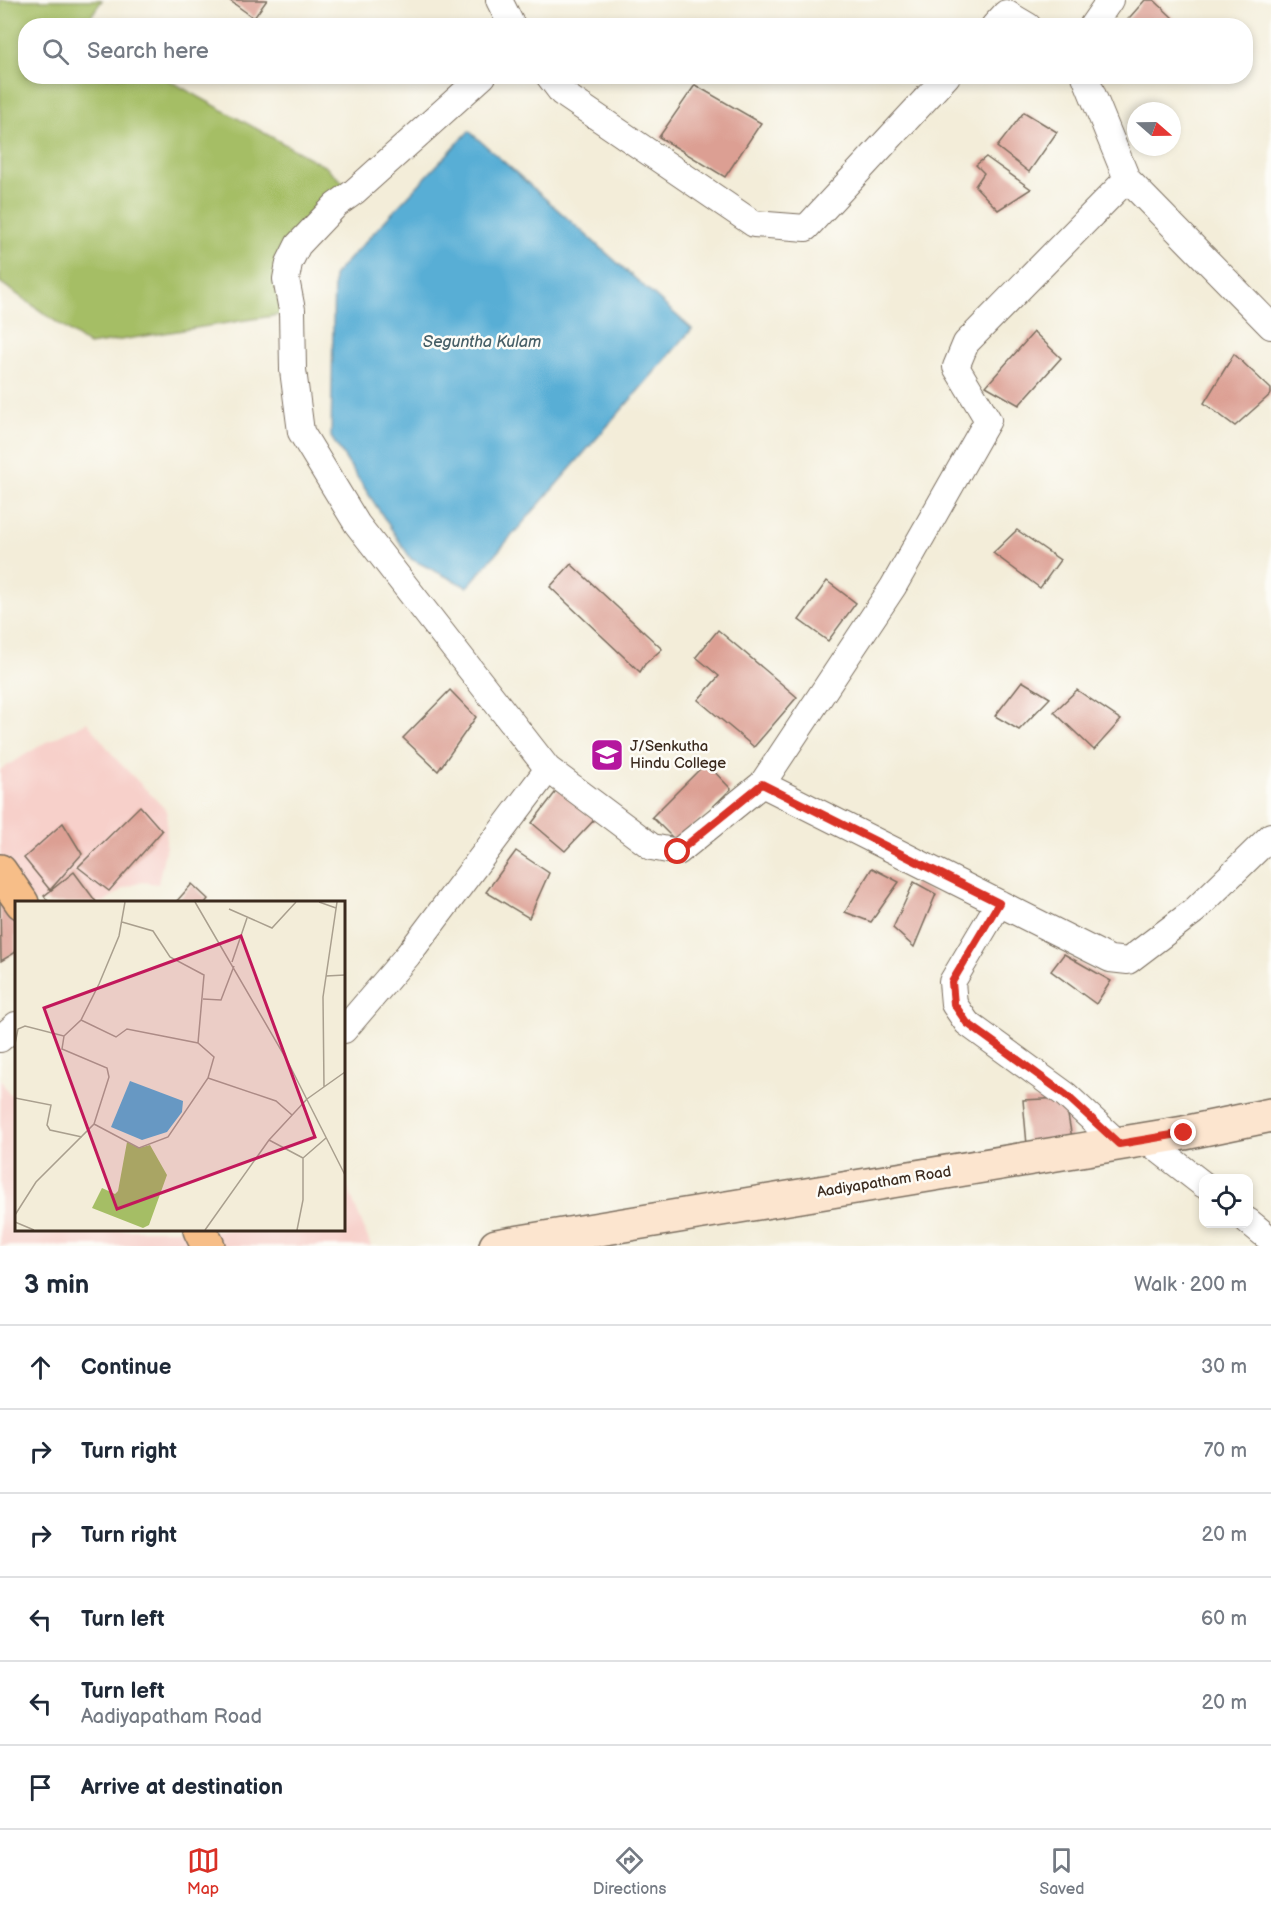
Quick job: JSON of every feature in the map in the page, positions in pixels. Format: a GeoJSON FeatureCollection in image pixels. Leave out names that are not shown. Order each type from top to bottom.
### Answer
{"type":"FeatureCollection","features":[{"type":"Feature","properties":{"kind":"main road"},"geometry":{"type":"LineString","coordinates":[[0,871],[21,901]]}},
{"type":"Feature","properties":{"kind":"main road"},"geometry":{"type":"LineString","coordinates":[[200,1231],[208,1246]]}},
{"type":"Feature","properties":{"kind":"street"},"geometry":{"type":"LineString","coordinates":[[499,0],[508,18]]}},
{"type":"Feature","properties":{"kind":"street"},"geometry":{"type":"LineString","coordinates":[[1098,18],[1110,0]]}},
{"type":"Feature","properties":{"kind":"street"},"geometry":{"type":"LineString","coordinates":[[1001,18],[1006,13],[1014,18]]}},
{"type":"Feature","properties":{"kind":"street"},"geometry":{"type":"LineString","coordinates":[[474,84],[354,192],[336,205],[298,245],[285,279],[292,310],[293,370],[301,432],[357,524],[548,769],[652,847],[678,852],[762,784],[893,587],[988,420],[956,367],[966,343],[1127,179]]}},
{"type":"Feature","properties":{"kind":"street"},"geometry":{"type":"LineString","coordinates":[[555,84],[562,93],[754,224],[806,228],[940,84]]}},
{"type":"Feature","properties":{"kind":"street"},"geometry":{"type":"LineString","coordinates":[[1088,84],[1127,179],[1271,326]]}},
{"type":"Feature","properties":{"kind":"street"},"geometry":{"type":"LineString","coordinates":[[345,1029],[408,955],[548,769]]}},
{"type":"Feature","properties":{"kind":"street"},"geometry":{"type":"LineString","coordinates":[[762,784],[1110,959],[1128,961],[1194,911],[1271,837]]}},
{"type":"Feature","properties":{"kind":"street"},"geometry":{"type":"LineString","coordinates":[[999,903],[952,982],[954,1004],[967,1023],[1132,1142],[1199,1183]]}},
{"type":"Feature","properties":{"kind":"street"},"geometry":{"type":"LineString","coordinates":[[0,1039],[15,1025]]}},
{"type":"Feature","properties":{"kind":"street","name":"Aadiyapatham Road"},"geometry":{"type":"LineString","coordinates":[[496,1246],[1132,1142],[1271,1115]]}},
{"type":"Feature","properties":{"kind":"street"},"geometry":{"type":"LineString","coordinates":[[1253,1225],[1271,1240]]}},
{"type":"Feature","properties":{"kind":"shaded area"},"geometry":{"type":"Polygon","coordinates":[[[87,722],[117,760],[167,811],[166,846],[158,884],[142,882],[124,888],[105,901],[21,901],[0,871],[0,770],[43,744],[87,722]]]}},
{"type":"Feature","properties":{"kind":"shaded area"},"geometry":{"type":"Polygon","coordinates":[[[0,1079],[9,1094],[15,1094],[15,1231],[345,1231],[345,1181],[371,1246],[0,1246],[0,1079]]]}},
{"type":"Feature","properties":{"kind":"green space"},"geometry":{"type":"Polygon","coordinates":[[[0,0],[102,0],[92,18],[18,18],[18,84],[176,84],[326,167],[354,192],[298,245],[291,313],[89,345],[0,282],[0,0]]]}},
{"type":"Feature","properties":{"kind":"water","name":"Seguntha Kulam"},"geometry":{"type":"Polygon","coordinates":[[[469,131],[692,329],[467,587],[411,559],[331,437],[334,275],[469,131]]]}},
{"type":"Feature","properties":{"kind":"building"},"geometry":{"type":"Polygon","coordinates":[[[229,0],[267,0],[254,18],[229,0]]]}},
{"type":"Feature","properties":{"kind":"building"},"geometry":{"type":"Polygon","coordinates":[[[1145,0],[1154,0],[1173,18],[1129,18],[1145,0]]]}},
{"type":"Feature","properties":{"kind":"building"},"geometry":{"type":"Polygon","coordinates":[[[695,85],[761,123],[725,177],[659,137],[695,85]]]}},
{"type":"Feature","properties":{"kind":"building"},"geometry":{"type":"Polygon","coordinates":[[[1024,112],[1057,132],[1029,172],[997,147],[1024,112]]]}},
{"type":"Feature","properties":{"kind":"building"},"geometry":{"type":"Polygon","coordinates":[[[986,157],[1031,189],[998,210],[975,186],[984,173],[976,165],[986,157]]]}},
{"type":"Feature","properties":{"kind":"building"},"geometry":{"type":"Polygon","coordinates":[[[1034,332],[1061,358],[1019,405],[986,386],[1034,332]]]}},
{"type":"Feature","properties":{"kind":"building"},"geometry":{"type":"Polygon","coordinates":[[[1234,354],[1271,389],[1271,394],[1235,426],[1204,403],[1234,354]]]}},
{"type":"Feature","properties":{"kind":"building"},"geometry":{"type":"Polygon","coordinates":[[[1017,530],[1060,560],[1040,588],[993,553],[1017,530]]]}},
{"type":"Feature","properties":{"kind":"building"},"geometry":{"type":"Polygon","coordinates":[[[571,564],[662,649],[645,664],[640,672],[550,587],[571,564]]]}},
{"type":"Feature","properties":{"kind":"building"},"geometry":{"type":"Polygon","coordinates":[[[827,581],[856,603],[828,641],[799,620],[827,581]]]}},
{"type":"Feature","properties":{"kind":"building"},"geometry":{"type":"Polygon","coordinates":[[[718,630],[797,697],[754,747],[698,700],[719,676],[696,657],[718,630]]]}},
{"type":"Feature","properties":{"kind":"building"},"geometry":{"type":"Polygon","coordinates":[[[1022,681],[1050,698],[1019,730],[995,716],[1022,681]]]}},
{"type":"Feature","properties":{"kind":"building"},"geometry":{"type":"Polygon","coordinates":[[[450,690],[476,717],[438,771],[403,738],[450,690]]]}},
{"type":"Feature","properties":{"kind":"building"},"geometry":{"type":"Polygon","coordinates":[[[1077,690],[1121,720],[1094,750],[1054,712],[1077,690]]]}},
{"type":"Feature","properties":{"kind":"building"},"geometry":{"type":"Polygon","coordinates":[[[706,763],[731,789],[677,842],[652,817],[706,763]]]}},
{"type":"Feature","properties":{"kind":"building"},"geometry":{"type":"Polygon","coordinates":[[[558,789],[595,819],[565,851],[532,823],[558,789]]]}},
{"type":"Feature","properties":{"kind":"building"},"geometry":{"type":"Polygon","coordinates":[[[140,806],[162,831],[109,891],[78,867],[140,806]]]}},
{"type":"Feature","properties":{"kind":"building"},"geometry":{"type":"Polygon","coordinates":[[[63,823],[82,854],[50,890],[24,858],[63,823]]]}},
{"type":"Feature","properties":{"kind":"building"},"geometry":{"type":"Polygon","coordinates":[[[516,851],[549,873],[529,918],[486,892],[516,851]]]}},
{"type":"Feature","properties":{"kind":"building"},"geometry":{"type":"Polygon","coordinates":[[[872,868],[899,882],[871,922],[845,912],[872,868]]]}},
{"type":"Feature","properties":{"kind":"building"},"geometry":{"type":"Polygon","coordinates":[[[74,872],[96,901],[48,901],[44,896],[74,872]]]}},
{"type":"Feature","properties":{"kind":"building"},"geometry":{"type":"Polygon","coordinates":[[[914,882],[936,894],[914,947],[893,928],[914,882]]]}},
{"type":"Feature","properties":{"kind":"building"},"geometry":{"type":"Polygon","coordinates":[[[192,884],[208,899],[206,901],[177,901],[192,884]]]}},
{"type":"Feature","properties":{"kind":"building"},"geometry":{"type":"Polygon","coordinates":[[[6,897],[15,911],[15,953],[1,961],[0,900],[6,897]]]}},
{"type":"Feature","properties":{"kind":"building"},"geometry":{"type":"Polygon","coordinates":[[[1064,954],[1111,981],[1096,1004],[1051,971],[1064,954]]]}},
{"type":"Feature","properties":{"kind":"building"},"geometry":{"type":"Polygon","coordinates":[[[1065,1098],[1072,1138],[1027,1145],[1023,1100],[1065,1098]]]}},
{"type":"Feature","properties":{"kind":"place","name":"J/Senkutha Hindu College"},"geometry":{"type":"Point","coordinates":[607,755]}},
{"type":"Feature","properties":{"kind":"route"},"geometry":{"type":"LineString","coordinates":[[678,852],[762,784],[999,903],[952,982],[954,1004],[967,1023],[1066,1095],[1119,1144],[1184,1133]]}}]}
